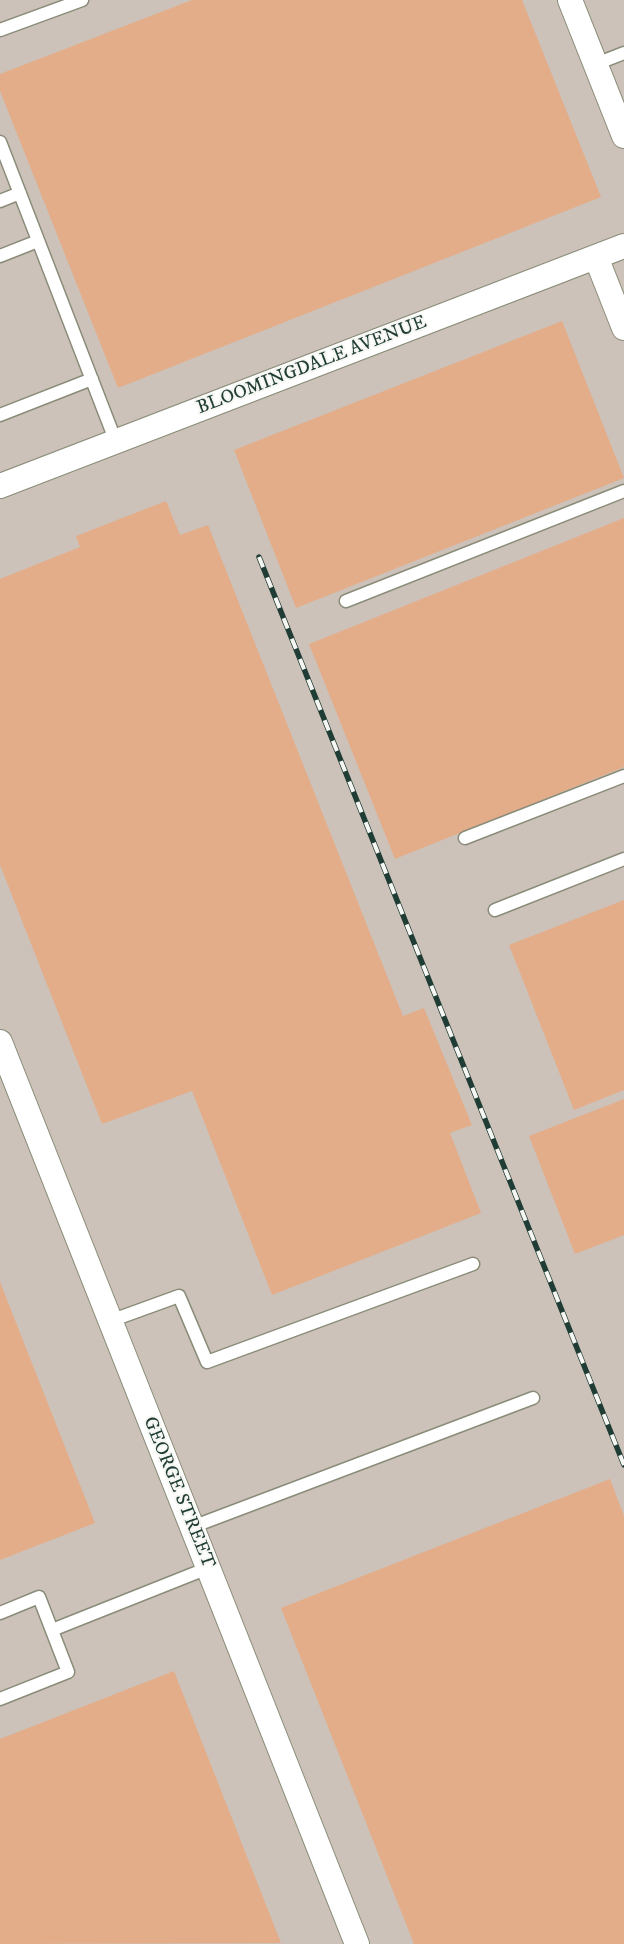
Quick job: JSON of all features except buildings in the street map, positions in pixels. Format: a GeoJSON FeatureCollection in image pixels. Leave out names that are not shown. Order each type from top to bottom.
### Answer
{"type":"FeatureCollection","features":[{"type":"Feature","properties":{"kind":"street"},"geometry":{"type":"LineString","coordinates":[[570,0],[624,136]]}},
{"type":"Feature","properties":{"kind":"street","name":"BLOOMINGDALE AVENUE"},"geometry":{"type":"LineString","coordinates":[[0,486],[624,246]]}},
{"type":"Feature","properties":{"kind":"street"},"geometry":{"type":"LineString","coordinates":[[596,257],[624,328]]}},
{"type":"Feature","properties":{"kind":"street","name":"GEORGE STREET"},"geometry":{"type":"LineString","coordinates":[[0,1042],[357,1944]]}},
{"type":"Feature","properties":{"kind":"lane"},"geometry":{"type":"LineString","coordinates":[[0,30],[82,0]]}},
{"type":"Feature","properties":{"kind":"lane"},"geometry":{"type":"LineString","coordinates":[[596,64],[624,53]]}},
{"type":"Feature","properties":{"kind":"lane"},"geometry":{"type":"LineString","coordinates":[[0,142],[116,442]]}},
{"type":"Feature","properties":{"kind":"lane"},"geometry":{"type":"LineString","coordinates":[[0,201],[20,194]]}},
{"type":"Feature","properties":{"kind":"lane"},"geometry":{"type":"LineString","coordinates":[[0,256],[38,241]]}},
{"type":"Feature","properties":{"kind":"lane"},"geometry":{"type":"LineString","coordinates":[[0,415],[92,379]]}},
{"type":"Feature","properties":{"kind":"lane"},"geometry":{"type":"LineString","coordinates":[[346,601],[624,491]]}},
{"type":"Feature","properties":{"kind":"lane"},"geometry":{"type":"LineString","coordinates":[[466,838],[624,776]]}},
{"type":"Feature","properties":{"kind":"lane"},"geometry":{"type":"LineString","coordinates":[[494,910],[624,859]]}},
{"type":"Feature","properties":{"kind":"lane"},"geometry":{"type":"LineString","coordinates":[[110,1321],[179,1296],[207,1362],[473,1264]]}},
{"type":"Feature","properties":{"kind":"lane"},"geometry":{"type":"LineString","coordinates":[[192,1527],[533,1398]]}},
{"type":"Feature","properties":{"kind":"lane"},"geometry":{"type":"LineString","coordinates":[[52,1630],[208,1568]]}},
{"type":"Feature","properties":{"kind":"lane"},"geometry":{"type":"LineString","coordinates":[[0,1613],[39,1597],[68,1672],[0,1698]]}},
{"type":"Feature","properties":{"kind":"shaded area"},"geometry":{"type":"Polygon","coordinates":[[[0,0],[624,0],[624,1944],[0,1944],[0,0]]]}},
{"type":"Feature","properties":{"kind":"railway"},"geometry":{"type":"LineString","coordinates":[[259,557],[624,1465]]}}]}
